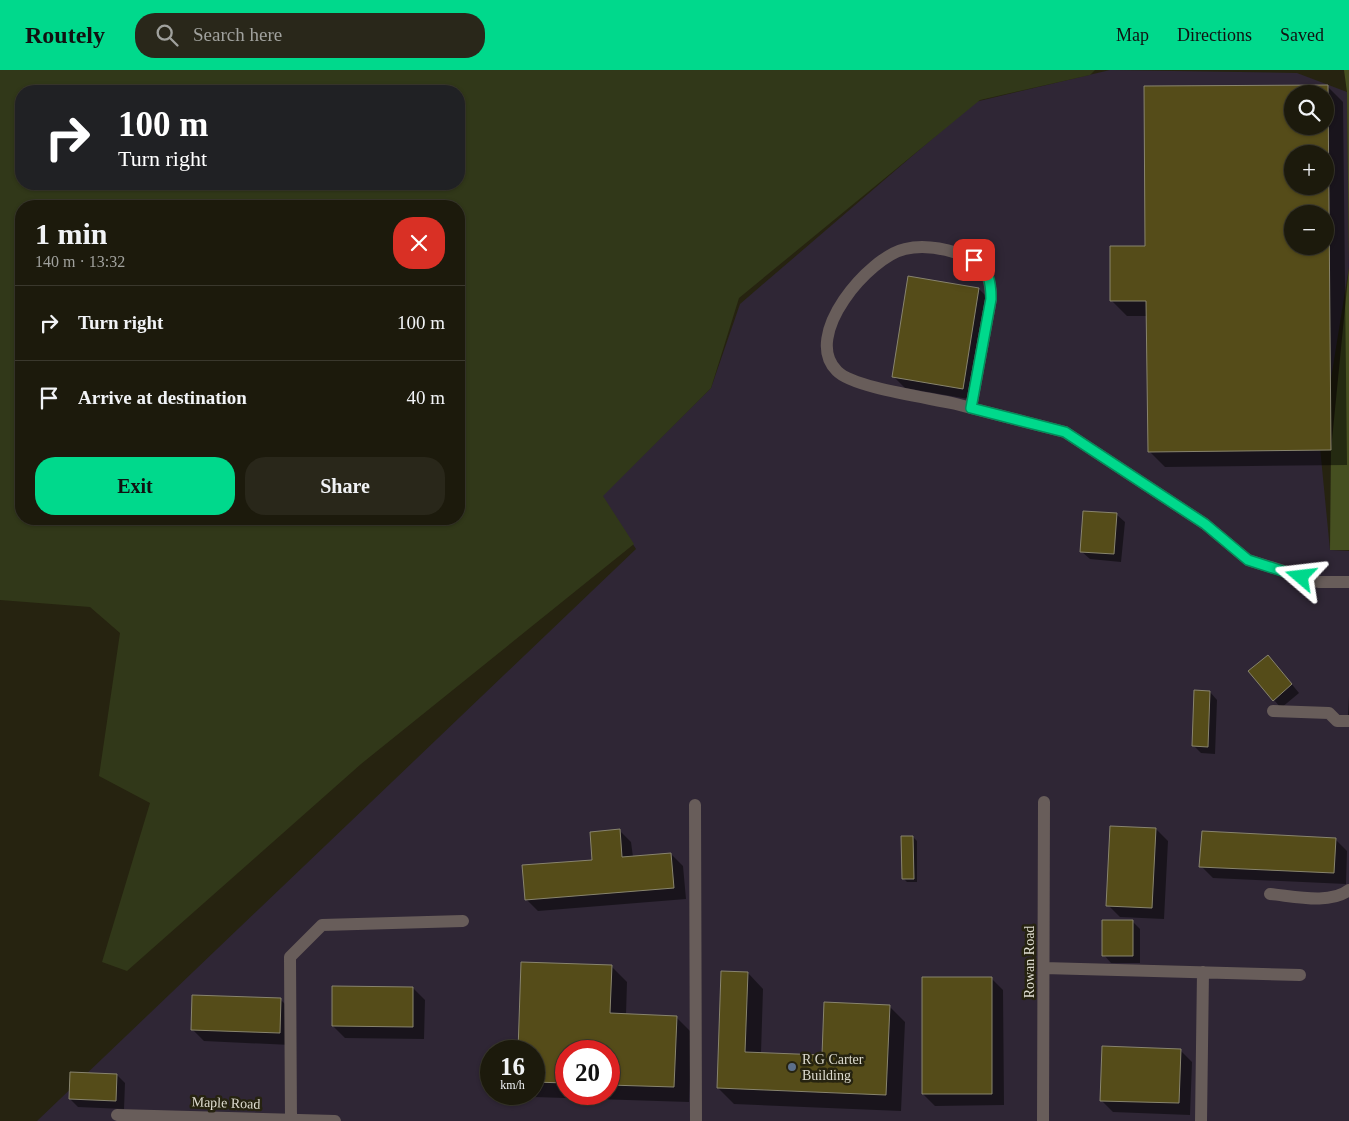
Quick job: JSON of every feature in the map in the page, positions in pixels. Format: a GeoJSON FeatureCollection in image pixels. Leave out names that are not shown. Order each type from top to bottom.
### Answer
{"type":"FeatureCollection","features":[{"type":"Feature","properties":{"kind":"street"},"geometry":{"type":"LineString","coordinates":[[971,408],[991,299],[991,281],[983,266],[966,255],[939,248],[904,249],[882,260],[853,287],[833,318],[826,337],[826,355],[837,371],[857,382],[1065,432],[1205,524],[1248,560],[1319,582],[1349,582]]}},
{"type":"Feature","properties":{"kind":"street"},"geometry":{"type":"LineString","coordinates":[[1273,711],[1329,713],[1337,721],[1349,721]]}},
{"type":"Feature","properties":{"kind":"street","name":"Rowan Road"},"geometry":{"type":"LineString","coordinates":[[1043,1121],[1044,802]]}},
{"type":"Feature","properties":{"kind":"street"},"geometry":{"type":"LineString","coordinates":[[695,804],[696,1121]]}},
{"type":"Feature","properties":{"kind":"street"},"geometry":{"type":"LineString","coordinates":[[1270,894],[1318,898],[1342,895],[1349,890]]}},
{"type":"Feature","properties":{"kind":"street"},"geometry":{"type":"LineString","coordinates":[[291,1120],[290,958],[322,925],[463,921]]}},
{"type":"Feature","properties":{"kind":"street"},"geometry":{"type":"LineString","coordinates":[[1044,968],[1300,975]]}},
{"type":"Feature","properties":{"kind":"street"},"geometry":{"type":"LineString","coordinates":[[1201,1121],[1203,972]]}},
{"type":"Feature","properties":{"kind":"street","name":"Maple Road"},"geometry":{"type":"LineString","coordinates":[[117,1115],[335,1121]]}},
{"type":"Feature","properties":{"kind":"shaded area"},"geometry":{"type":"Polygon","coordinates":[[[1110,70],[1297,73],[1329,85],[1284,85],[1284,135],[1334,135],[1334,87],[1347,92],[1349,267],[1320,447],[1330,550],[1349,551],[1349,1121],[37,1121],[636,549],[602,496],[711,388],[740,304],[975,102],[1110,70]]]}},
{"type":"Feature","properties":{"kind":"green space"},"geometry":{"type":"Polygon","coordinates":[[[0,70],[1095,70],[1090,75],[980,100],[739,298],[711,388],[603,496],[634,544],[361,764],[127,971],[102,962],[150,803],[99,776],[120,633],[90,607],[0,600],[0,70]]]}},
{"type":"Feature","properties":{"kind":"green space"},"geometry":{"type":"Polygon","coordinates":[[[1344,70],[1349,70],[1349,267],[1347,92],[1344,70]]]}},
{"type":"Feature","properties":{"kind":"green space"},"geometry":{"type":"Polygon","coordinates":[[[1349,267],[1349,550],[1330,550],[1331,450],[1349,267]]]}},
{"type":"Feature","properties":{"kind":"building"},"geometry":{"type":"Polygon","coordinates":[[[1284,85],[1284,135],[1328,135],[1328,145],[1284,145],[1284,195],[1329,195],[1329,205],[1284,205],[1284,255],[1329,255],[1331,450],[1148,452],[1146,301],[1110,301],[1110,246],[1145,246],[1144,86],[1284,85]]]}},
{"type":"Feature","properties":{"kind":"building"},"geometry":{"type":"Polygon","coordinates":[[[908,276],[979,288],[963,389],[892,377],[908,276]]]}},
{"type":"Feature","properties":{"kind":"building"},"geometry":{"type":"Polygon","coordinates":[[[1083,511],[1117,513],[1114,554],[1080,552],[1083,511]]]}},
{"type":"Feature","properties":{"kind":"building"},"geometry":{"type":"Polygon","coordinates":[[[1268,655],[1292,684],[1273,701],[1248,671],[1268,655]]]}},
{"type":"Feature","properties":{"kind":"building"},"geometry":{"type":"Polygon","coordinates":[[[1194,690],[1210,691],[1208,747],[1192,746],[1194,690]]]}},
{"type":"Feature","properties":{"kind":"building"},"geometry":{"type":"Polygon","coordinates":[[[1110,826],[1156,828],[1152,908],[1106,906],[1110,826]]]}},
{"type":"Feature","properties":{"kind":"building"},"geometry":{"type":"Polygon","coordinates":[[[620,829],[622,857],[671,853],[674,888],[525,900],[522,865],[592,860],[590,832],[620,829]]]}},
{"type":"Feature","properties":{"kind":"building"},"geometry":{"type":"Polygon","coordinates":[[[1202,831],[1336,838],[1334,873],[1199,867],[1202,831]]]}},
{"type":"Feature","properties":{"kind":"building"},"geometry":{"type":"Polygon","coordinates":[[[901,836],[913,836],[914,879],[902,879],[901,836]]]}},
{"type":"Feature","properties":{"kind":"building"},"geometry":{"type":"Polygon","coordinates":[[[1102,920],[1133,920],[1133,956],[1102,956],[1102,920]]]}},
{"type":"Feature","properties":{"kind":"building"},"geometry":{"type":"Polygon","coordinates":[[[521,962],[612,965],[610,1013],[677,1016],[674,1087],[620,1085],[620,1040],[555,1040],[555,1083],[545,1082],[545,1040],[518,1040],[521,962]]]}},
{"type":"Feature","properties":{"kind":"building"},"geometry":{"type":"Polygon","coordinates":[[[721,971],[748,972],[745,1052],[822,1055],[824,1002],[890,1005],[886,1095],[717,1088],[721,971]]]}},
{"type":"Feature","properties":{"kind":"building"},"geometry":{"type":"Polygon","coordinates":[[[922,977],[992,977],[992,1094],[922,1094],[922,977]]]}},
{"type":"Feature","properties":{"kind":"building"},"geometry":{"type":"Polygon","coordinates":[[[332,986],[413,987],[413,1027],[332,1026],[332,986]]]}},
{"type":"Feature","properties":{"kind":"building"},"geometry":{"type":"Polygon","coordinates":[[[192,995],[281,998],[280,1033],[191,1030],[192,995]]]}},
{"type":"Feature","properties":{"kind":"building"},"geometry":{"type":"Polygon","coordinates":[[[1102,1046],[1181,1049],[1179,1103],[1100,1101],[1102,1046]]]}},
{"type":"Feature","properties":{"kind":"building"},"geometry":{"type":"Polygon","coordinates":[[[70,1072],[117,1074],[116,1101],[69,1099],[70,1072]]]}},
{"type":"Feature","properties":{"kind":"place","name":"R G Carter Building"},"geometry":{"type":"Point","coordinates":[792,1067]}},
{"type":"Feature","properties":{"kind":"route"},"geometry":{"type":"LineString","coordinates":[[974,260],[983,266],[991,281],[991,299],[971,408],[1065,432],[1205,524],[1248,560],[1301,577]]}}]}
